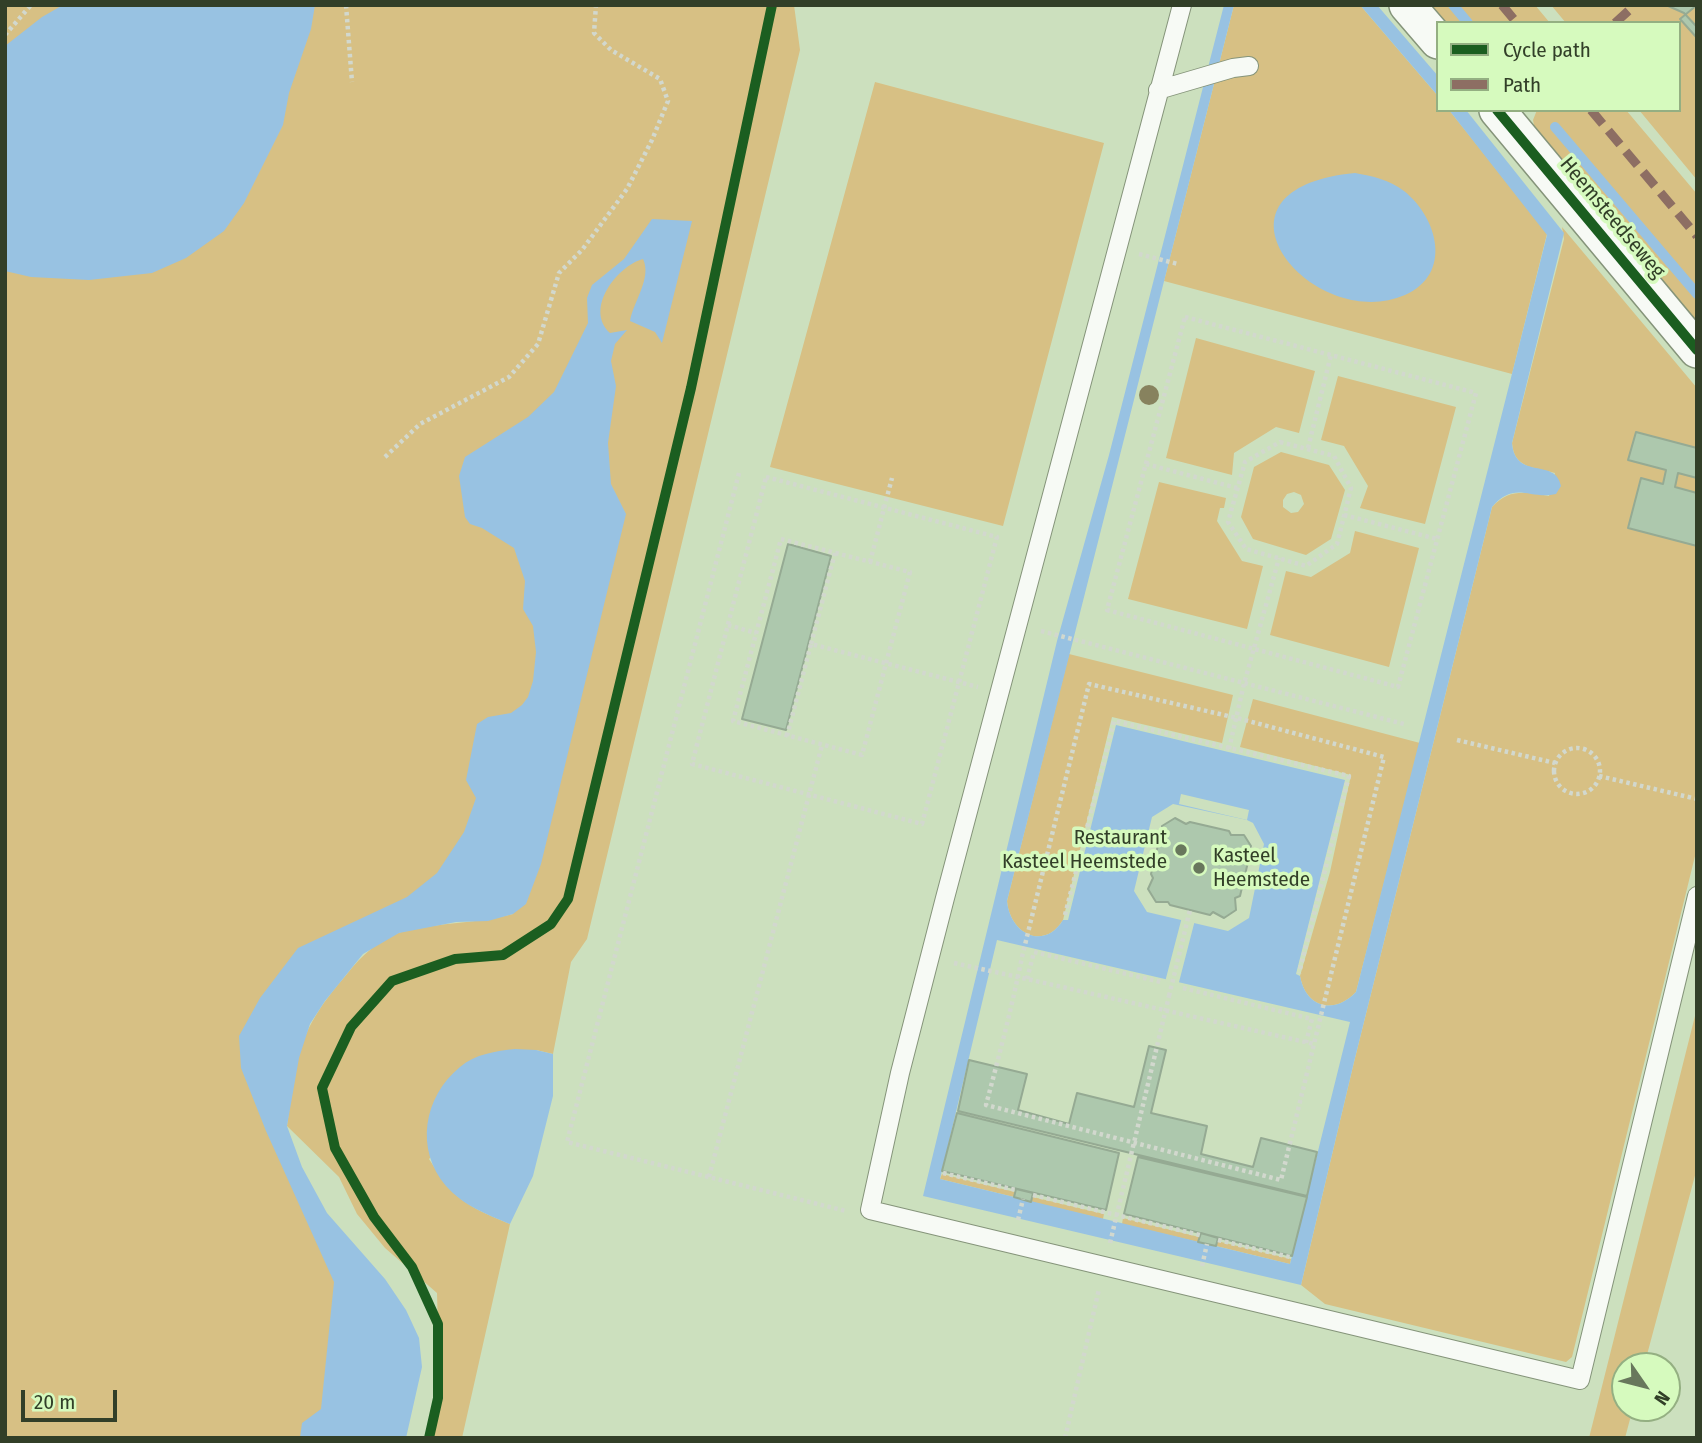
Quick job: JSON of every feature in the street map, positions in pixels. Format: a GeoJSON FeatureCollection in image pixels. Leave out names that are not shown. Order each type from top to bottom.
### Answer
{"type":"FeatureCollection","features":[{"type":"Feature","properties":{"kind":"street"},"geometry":{"type":"LineString","coordinates":[[1407,5],[1436,39]]}},
{"type":"Feature","properties":{"kind":"street","name":"Heemsteedseweg"},"geometry":{"type":"LineString","coordinates":[[1508,115],[1697,350]]}},
{"type":"Feature","properties":{"kind":"lane"},"geometry":{"type":"LineString","coordinates":[[1182,5],[900,1073],[870,1210],[1580,1380],[1697,896]]}},
{"type":"Feature","properties":{"kind":"lane"},"geometry":{"type":"LineString","coordinates":[[1158,90],[1233,68],[1249,66]]}},
{"type":"Feature","properties":{"kind":"path"},"geometry":{"type":"LineString","coordinates":[[5,34],[31,5]]}},
{"type":"Feature","properties":{"kind":"path"},"geometry":{"type":"LineString","coordinates":[[346,5],[352,82]]}},
{"type":"Feature","properties":{"kind":"path"},"geometry":{"type":"LineString","coordinates":[[386,457],[420,424],[509,377],[538,344],[559,273],[582,250],[626,189],[652,140],[668,101],[660,79],[611,50],[594,33],[596,5]]}},
{"type":"Feature","properties":{"kind":"path"},"geometry":{"type":"LineString","coordinates":[[1155,258],[1178,264]]}},
{"type":"Feature","properties":{"kind":"path"},"geometry":{"type":"LineString","coordinates":[[1185,317],[1476,393],[1398,687],[1107,610],[1146,464],[1185,317]]}},
{"type":"Feature","properties":{"kind":"path"},"geometry":{"type":"LineString","coordinates":[[1308,448],[1331,355]]}},
{"type":"Feature","properties":{"kind":"path"},"geometry":{"type":"LineString","coordinates":[[1280,442],[1334,456],[1351,488],[1337,544],[1306,566],[1245,549],[1228,522],[1237,488],[1245,461],[1280,442]]}},
{"type":"Feature","properties":{"kind":"path"},"geometry":{"type":"LineString","coordinates":[[1146,464],[1237,488]]}},
{"type":"Feature","properties":{"kind":"path"},"geometry":{"type":"LineString","coordinates":[[739,473],[567,1142],[855,1213],[870,1210]]}},
{"type":"Feature","properties":{"kind":"path"},"geometry":{"type":"LineString","coordinates":[[766,477],[997,537],[922,824],[692,764],[728,625],[766,477]]}},
{"type":"Feature","properties":{"kind":"path"},"geometry":{"type":"LineString","coordinates":[[870,562],[892,478]]}},
{"type":"Feature","properties":{"kind":"path"},"geometry":{"type":"LineString","coordinates":[[1344,515],[1437,539]]}},
{"type":"Feature","properties":{"kind":"path"},"geometry":{"type":"LineString","coordinates":[[780,539],[835,553],[910,572],[862,755],[733,722],[780,539]]}},
{"type":"Feature","properties":{"kind":"path"},"geometry":{"type":"LineString","coordinates":[[787,736],[835,553]]}},
{"type":"Feature","properties":{"kind":"path"},"geometry":{"type":"LineString","coordinates":[[1229,749],[1279,558]]}},
{"type":"Feature","properties":{"kind":"path"},"geometry":{"type":"LineString","coordinates":[[728,625],[756,633]]}},
{"type":"Feature","properties":{"kind":"path"},"geometry":{"type":"LineString","coordinates":[[1044,632],[1404,724]]}},
{"type":"Feature","properties":{"kind":"path"},"geometry":{"type":"LineString","coordinates":[[811,644],[999,692]]}},
{"type":"Feature","properties":{"kind":"path"},"geometry":{"type":"LineString","coordinates":[[1089,684],[1237,719],[1384,757],[1281,1180],[986,1105],[1089,684]]}},
{"type":"Feature","properties":{"kind":"path"},"geometry":{"type":"LineString","coordinates":[[1065,915],[1114,722],[1349,776],[1299,973]]}},
{"type":"Feature","properties":{"kind":"path"},"geometry":{"type":"LineString","coordinates":[[1457,740],[1555,763]]}},
{"type":"Feature","properties":{"kind":"path"},"geometry":{"type":"LineString","coordinates":[[709,1178],[822,745]]}},
{"type":"Feature","properties":{"kind":"path"},"geometry":{"type":"LineString","coordinates":[[1571,749],[1586,750],[1597,761],[1599,776],[1590,790],[1575,794],[1567,792],[1556,781],[1555,763],[1564,752],[1571,749]]}},
{"type":"Feature","properties":{"kind":"path"},"geometry":{"type":"LineString","coordinates":[[1599,776],[1697,799]]}},
{"type":"Feature","properties":{"kind":"path"},"geometry":{"type":"LineString","coordinates":[[1110,1242],[1190,910]]}},
{"type":"Feature","properties":{"kind":"path"},"geometry":{"type":"LineString","coordinates":[[1027,979],[1034,952],[1161,982]]}},
{"type":"Feature","properties":{"kind":"path"},"geometry":{"type":"LineString","coordinates":[[967,966],[1314,1044]]}},
{"type":"Feature","properties":{"kind":"path"},"geometry":{"type":"LineString","coordinates":[[1182,988],[1312,1019],[1306,1043]]}},
{"type":"Feature","properties":{"kind":"path"},"geometry":{"type":"LineString","coordinates":[[943,1172],[1016,1190]]}},
{"type":"Feature","properties":{"kind":"path"},"geometry":{"type":"LineString","coordinates":[[1033,1195],[1200,1235]]}},
{"type":"Feature","properties":{"kind":"path"},"geometry":{"type":"LineString","coordinates":[[1018,1220],[1023,1199]]}},
{"type":"Feature","properties":{"kind":"path"},"geometry":{"type":"LineString","coordinates":[[1217,1240],[1290,1258]]}},
{"type":"Feature","properties":{"kind":"path"},"geometry":{"type":"LineString","coordinates":[[1202,1263],[1207,1244]]}},
{"type":"Feature","properties":{"kind":"path"},"geometry":{"type":"LineString","coordinates":[[1065,1438],[1097,1295]]}},
{"type":"Feature","properties":{"kind":"shaded area"},"geometry":{"type":"Polygon","coordinates":[[[5,5],[794,5],[800,50],[587,939],[571,962],[553,1054],[536,1050],[429,1159],[454,1193],[482,1212],[510,1224],[462,1438],[432,1438],[440,1405],[437,1293],[385,1248],[357,1214],[339,1177],[287,1126],[295,1072],[306,1034],[328,997],[364,955],[385,939],[401,932],[513,914],[440,913],[364,946],[304,1015],[281,1128],[403,1438],[5,1438],[5,5]]]}},
{"type":"Feature","properties":{"kind":"shaded area"},"geometry":{"type":"Polygon","coordinates":[[[1234,5],[1360,5],[1436,94],[1436,112],[1451,112],[1547,234],[1512,374],[1164,281],[1234,5]]]}},
{"type":"Feature","properties":{"kind":"shaded area"},"geometry":{"type":"Polygon","coordinates":[[[1421,5],[1535,5],[1548,21],[1436,21],[1421,5]]]}},
{"type":"Feature","properties":{"kind":"shaded area"},"geometry":{"type":"Polygon","coordinates":[[[1551,5],[1697,5],[1697,180],[1641,112],[1681,112],[1681,21],[1564,21],[1551,5]]]}},
{"type":"Feature","properties":{"kind":"shaded area"},"geometry":{"type":"Polygon","coordinates":[[[875,82],[1104,143],[1003,526],[770,467],[875,82]]]}},
{"type":"Feature","properties":{"kind":"shaded area"},"geometry":{"type":"Polygon","coordinates":[[[1536,112],[1628,112],[1697,194],[1697,339],[1537,142],[1533,120],[1536,112]]]}},
{"type":"Feature","properties":{"kind":"shaded area"},"geometry":{"type":"Polygon","coordinates":[[[1562,227],[1697,388],[1697,848],[1572,1357],[1566,1362],[1325,1304],[1301,1285],[1492,507],[1511,494],[1549,496],[1555,473],[1526,466],[1517,458],[1512,443],[1564,239],[1562,227]]]}},
{"type":"Feature","properties":{"kind":"shaded area"},"geometry":{"type":"Polygon","coordinates":[[[1196,338],[1315,371],[1299,433],[1276,427],[1234,453],[1232,475],[1166,458],[1196,338]]]}},
{"type":"Feature","properties":{"kind":"shaded area"},"geometry":{"type":"Polygon","coordinates":[[[1338,376],[1456,407],[1425,524],[1360,508],[1368,486],[1344,446],[1321,440],[1338,376]]]}},
{"type":"Feature","properties":{"kind":"shaded area"},"geometry":{"type":"Polygon","coordinates":[[[1281,452],[1329,465],[1345,490],[1331,539],[1306,555],[1253,539],[1241,517],[1254,467],[1281,452]],[[1294,492],[1287,494],[1283,507],[1291,513],[1298,512],[1304,504],[1301,495],[1294,492]]]}},
{"type":"Feature","properties":{"kind":"shaded area"},"geometry":{"type":"Polygon","coordinates":[[[1159,482],[1226,498],[1217,521],[1242,561],[1263,566],[1247,629],[1128,599],[1159,482]]]}},
{"type":"Feature","properties":{"kind":"shaded area"},"geometry":{"type":"Polygon","coordinates":[[[1355,531],[1419,548],[1389,667],[1270,635],[1286,571],[1311,577],[1350,553],[1355,531]]]}},
{"type":"Feature","properties":{"kind":"shaded area"},"geometry":{"type":"Polygon","coordinates":[[[1069,654],[1233,695],[1222,743],[1112,717],[1063,920],[1047,935],[1038,936],[1021,930],[1009,913],[1007,901],[1069,654]]]}},
{"type":"Feature","properties":{"kind":"shaded area"},"geometry":{"type":"Polygon","coordinates":[[[1253,699],[1420,743],[1356,992],[1339,1004],[1322,1005],[1315,1001],[1303,987],[1300,976],[1330,872],[1351,775],[1240,747],[1253,699]]]}},
{"type":"Feature","properties":{"kind":"shaded area"},"geometry":{"type":"Polygon","coordinates":[[[1697,1008],[1697,1168],[1648,1352],[1611,1352],[1611,1422],[1629,1422],[1625,1438],[1589,1438],[1697,1008]]]}},
{"type":"Feature","properties":{"kind":"shaded area"},"geometry":{"type":"Polygon","coordinates":[[[942,1174],[1015,1192],[1014,1197],[940,1179],[942,1174]]]}},
{"type":"Feature","properties":{"kind":"shaded area"},"geometry":{"type":"Polygon","coordinates":[[[1033,1197],[1104,1214],[1103,1219],[1031,1202],[1033,1197]]]}},
{"type":"Feature","properties":{"kind":"shaded area"},"geometry":{"type":"Polygon","coordinates":[[[1123,1218],[1199,1237],[1198,1242],[1122,1224],[1123,1218]]]}},
{"type":"Feature","properties":{"kind":"shaded area"},"geometry":{"type":"Polygon","coordinates":[[[1217,1241],[1291,1259],[1290,1264],[1216,1246],[1217,1241]]]}},
{"type":"Feature","properties":{"kind":"water"},"geometry":{"type":"Polygon","coordinates":[[[63,5],[315,5],[311,29],[289,93],[283,125],[244,203],[224,231],[186,258],[152,273],[89,280],[31,277],[5,271],[5,46],[42,17],[63,5]]]}},
{"type":"Feature","properties":{"kind":"water"},"geometry":{"type":"Polygon","coordinates":[[[1224,5],[1234,5],[1007,901],[1014,922],[1029,934],[1047,935],[1063,920],[1068,920],[1116,725],[1345,780],[1296,974],[1300,976],[1308,995],[1322,1005],[1339,1004],[1348,999],[1356,992],[1547,235],[1451,112],[1468,112],[1564,233],[1512,443],[1520,462],[1552,472],[1558,477],[1561,486],[1556,494],[1508,494],[1492,507],[1301,1285],[923,1196],[1057,641],[1109,455],[1224,5]],[[1173,804],[1152,817],[1134,891],[1147,912],[1228,931],[1249,918],[1264,844],[1253,823],[1173,804]],[[997,940],[940,1179],[1290,1264],[1350,1022],[997,940]]]}},
{"type":"Feature","properties":{"kind":"water"},"geometry":{"type":"Polygon","coordinates":[[[1360,5],[1377,5],[1436,74],[1436,94],[1360,5]]]}},
{"type":"Feature","properties":{"kind":"water"},"geometry":{"type":"Polygon","coordinates":[[[1355,173],[1399,187],[1416,202],[1432,230],[1435,260],[1430,274],[1420,286],[1405,295],[1370,302],[1335,295],[1305,278],[1284,255],[1274,229],[1280,204],[1306,184],[1355,173]]]}},
{"type":"Feature","properties":{"kind":"water"},"geometry":{"type":"Polygon","coordinates":[[[652,219],[692,221],[662,343],[655,332],[630,321],[644,281],[643,259],[633,263],[614,279],[602,301],[603,323],[610,333],[627,330],[615,344],[611,361],[616,386],[608,443],[611,484],[626,514],[541,864],[526,904],[513,914],[488,921],[456,922],[399,933],[363,954],[310,1024],[299,1058],[287,1126],[302,1167],[327,1213],[385,1279],[406,1310],[419,1338],[422,1367],[406,1438],[300,1438],[302,1423],[321,1409],[334,1282],[266,1131],[241,1068],[239,1036],[260,998],[298,948],[407,897],[437,873],[464,832],[476,798],[466,780],[477,724],[488,717],[511,713],[522,705],[528,697],[533,681],[536,652],[533,626],[523,609],[525,581],[514,548],[482,528],[470,524],[465,517],[459,476],[465,457],[528,417],[554,392],[588,323],[587,298],[592,285],[624,259],[652,219]]]}},
{"type":"Feature","properties":{"kind":"water"},"geometry":{"type":"Polygon","coordinates":[[[515,1049],[553,1054],[553,1096],[533,1176],[510,1224],[468,1204],[446,1186],[436,1172],[427,1140],[431,1108],[448,1079],[460,1067],[479,1056],[515,1049]]]}},
{"type":"Feature","properties":{"kind":"pier"},"geometry":{"type":"Polygon","coordinates":[[[1181,794],[1249,810],[1247,820],[1179,804],[1181,794]]]}},
{"type":"Feature","properties":{"kind":"pier"},"geometry":{"type":"Polygon","coordinates":[[[1182,917],[1195,920],[1178,986],[1165,982],[1182,917]]]}},
{"type":"Feature","properties":{"kind":"building"},"geometry":{"type":"Polygon","coordinates":[[[1666,5],[1697,5],[1697,27],[1684,13],[1666,5]]]}},
{"type":"Feature","properties":{"kind":"building"},"geometry":{"type":"Polygon","coordinates":[[[1697,5],[1697,38],[1680,19],[1697,5]]]}},
{"type":"Feature","properties":{"kind":"building"},"geometry":{"type":"Polygon","coordinates":[[[1636,432],[1697,448],[1697,478],[1678,473],[1675,487],[1697,493],[1697,546],[1628,528],[1641,478],[1663,484],[1666,470],[1628,460],[1636,432]]]}},
{"type":"Feature","properties":{"kind":"building"},"geometry":{"type":"Polygon","coordinates":[[[788,544],[831,556],[786,730],[742,719],[788,544]]]}},
{"type":"Feature","properties":{"kind":"building","name":"Kasteel Heemstede"},"geometry":{"type":"Polygon","coordinates":[[[1175,818],[1186,824],[1190,822],[1229,831],[1231,835],[1244,835],[1251,846],[1245,857],[1248,862],[1240,896],[1235,898],[1236,910],[1224,918],[1213,912],[1210,915],[1170,905],[1168,902],[1156,902],[1148,889],[1162,838],[1162,826],[1175,818]]]}},
{"type":"Feature","properties":{"kind":"building"},"geometry":{"type":"Polygon","coordinates":[[[1149,1046],[1166,1050],[1151,1113],[1207,1126],[1201,1154],[1253,1167],[1261,1138],[1317,1152],[1307,1196],[958,1111],[969,1060],[1027,1074],[1018,1110],[1069,1124],[1077,1093],[1134,1107],[1149,1046]]]}},
{"type":"Feature","properties":{"kind":"building"},"geometry":{"type":"Polygon","coordinates":[[[957,1113],[1119,1153],[1106,1210],[942,1171],[957,1113]]]}},
{"type":"Feature","properties":{"kind":"building"},"geometry":{"type":"Polygon","coordinates":[[[1138,1157],[1307,1197],[1292,1256],[1124,1214],[1138,1157]]]}},
{"type":"Feature","properties":{"kind":"building"},"geometry":{"type":"Polygon","coordinates":[[[1016,1189],[1033,1193],[1031,1202],[1014,1197],[1016,1189]]]}},
{"type":"Feature","properties":{"kind":"building"},"geometry":{"type":"Polygon","coordinates":[[[1201,1233],[1218,1238],[1216,1246],[1198,1242],[1201,1233]]]}},
{"type":"Feature","properties":{"kind":"waterway"},"geometry":{"type":"LineString","coordinates":[[1453,5],[1466,21]]}},
{"type":"Feature","properties":{"kind":"waterway"},"geometry":{"type":"LineString","coordinates":[[1555,127],[1697,294]]}},
{"type":"Feature","properties":{"kind":"marked path"},"geometry":{"type":"LineString","coordinates":[[1502,5],[1515,21]]}},
{"type":"Feature","properties":{"kind":"marked path"},"geometry":{"type":"LineString","coordinates":[[1617,21],[1635,5]]}},
{"type":"Feature","properties":{"kind":"marked path"},"geometry":{"type":"LineString","coordinates":[[1593,112],[1697,236]]}},
{"type":"Feature","properties":{"kind":"cycle path"},"geometry":{"type":"LineString","coordinates":[[429,1438],[438,1398],[438,1324],[412,1267],[374,1217],[335,1148],[322,1088],[351,1027],[392,981],[455,959],[503,955],[551,924],[568,899],[691,388],[772,5]]}},
{"type":"Feature","properties":{"kind":"cycle path"},"geometry":{"type":"LineString","coordinates":[[1499,112],[1697,350]]}},
{"type":"Feature","properties":{"kind":"place","name":"Restaurant Kasteel Heemstede"},"geometry":{"type":"Point","coordinates":[1181,850]}},
{"type":"Feature","properties":{"kind":"place","name":"Kasteel Heemstede"},"geometry":{"type":"Point","coordinates":[1199,868]}}]}
